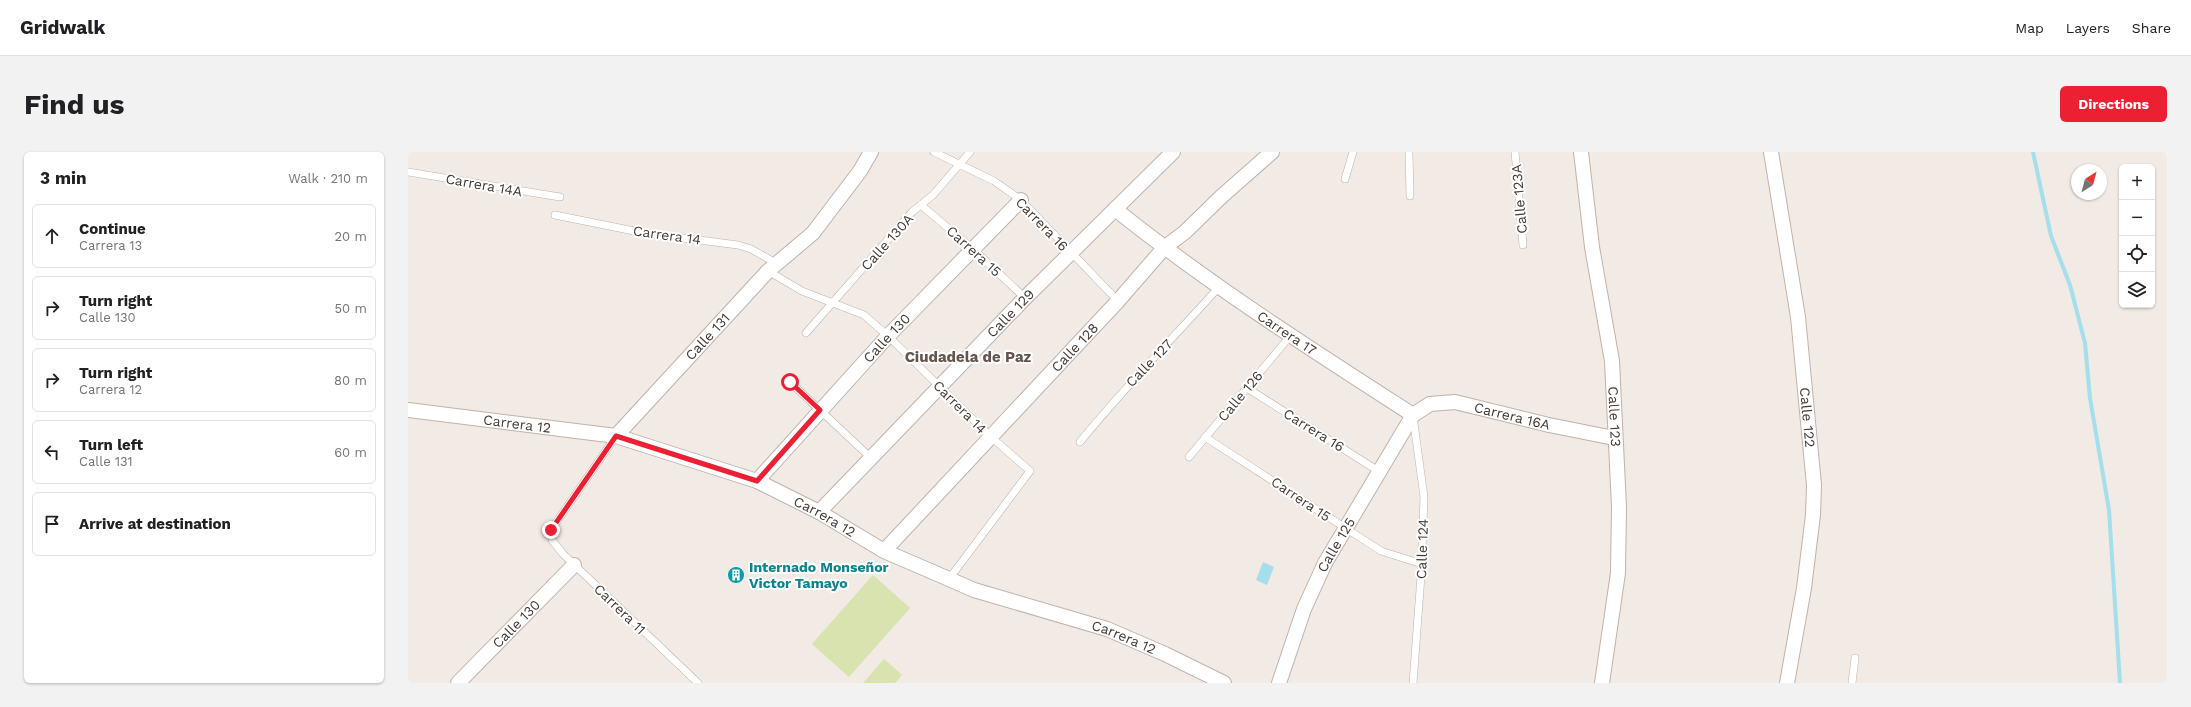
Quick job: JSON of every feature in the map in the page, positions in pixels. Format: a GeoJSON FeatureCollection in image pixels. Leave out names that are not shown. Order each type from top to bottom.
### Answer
{"type":"FeatureCollection","features":[{"type":"Feature","properties":{"kind":"street","name":"Calle 131"},"geometry":{"type":"LineString","coordinates":[[616,436],[772,267],[813,233],[860,171],[871,152]]}},
{"type":"Feature","properties":{"kind":"street","name":"Calle 129"},"geometry":{"type":"LineString","coordinates":[[819,512],[939,385],[1070,252],[1173,152]]}},
{"type":"Feature","properties":{"kind":"street","name":"Calle 128"},"geometry":{"type":"LineString","coordinates":[[884,551],[990,436],[1026,401],[1118,301],[1164,248],[1186,232],[1222,196],[1272,152]]}},
{"type":"Feature","properties":{"kind":"street","name":"Calle 123"},"geometry":{"type":"LineString","coordinates":[[1584,152],[1592,247],[1612,361],[1614,438],[1619,507],[1618,572],[1602,683]]}},
{"type":"Feature","properties":{"kind":"street","name":"Calle 122"},"geometry":{"type":"LineString","coordinates":[[1771,152],[1798,317],[1814,484],[1814,515],[1804,588],[1787,683]]}},
{"type":"Feature","properties":{"kind":"street","name":"Calle 130"},"geometry":{"type":"LineString","coordinates":[[757,481],[888,336],[974,250],[1021,200]]}},
{"type":"Feature","properties":{"kind":"street","name":"Carrera 17"},"geometry":{"type":"LineString","coordinates":[[1115,209],[1164,248],[1291,335],[1413,415]]}},
{"type":"Feature","properties":{"kind":"street","name":"Carrera 16A"},"geometry":{"type":"LineString","coordinates":[[1413,415],[1430,404],[1445,402],[1462,403],[1549,425],[1614,438]]}},
{"type":"Feature","properties":{"kind":"street","name":"Carrera 12"},"geometry":{"type":"LineString","coordinates":[[408,410],[616,436],[757,481],[819,512],[884,551],[974,590],[1108,629],[1165,654],[1224,683]]}},
{"type":"Feature","properties":{"kind":"street","name":"Calle 125"},"geometry":{"type":"LineString","coordinates":[[1279,683],[1304,610],[1325,563],[1381,473],[1413,415]]}},
{"type":"Feature","properties":{"kind":"street","name":"Calle 130"},"geometry":{"type":"LineString","coordinates":[[458,683],[574,565]]}},
{"type":"Feature","properties":{"kind":"lane","name":"Carrera 16"},"geometry":{"type":"LineString","coordinates":[[935,152],[994,181],[1021,200],[1118,301]]}},
{"type":"Feature","properties":{"kind":"lane","name":"Calle 130A"},"geometry":{"type":"LineString","coordinates":[[806,333],[832,303],[841,296],[912,212],[933,195],[970,152]]}},
{"type":"Feature","properties":{"kind":"lane"},"geometry":{"type":"LineString","coordinates":[[1345,179],[1353,152]]}},
{"type":"Feature","properties":{"kind":"lane"},"geometry":{"type":"LineString","coordinates":[[1409,152],[1410,196]]}},
{"type":"Feature","properties":{"kind":"lane","name":"Calle 123A"},"geometry":{"type":"LineString","coordinates":[[1515,152],[1523,245]]}},
{"type":"Feature","properties":{"kind":"lane","name":"Carrera 14A"},"geometry":{"type":"LineString","coordinates":[[408,172],[560,197]]}},
{"type":"Feature","properties":{"kind":"lane","name":"Carrera 15"},"geometry":{"type":"LineString","coordinates":[[921,205],[974,250],[1025,298]]}},
{"type":"Feature","properties":{"kind":"lane","name":"Carrera 14"},"geometry":{"type":"LineString","coordinates":[[555,215],[644,233],[738,245],[751,249],[802,291],[864,315],[888,336],[990,436],[1030,471],[949,579]]}},
{"type":"Feature","properties":{"kind":"lane","name":"Calle 127"},"geometry":{"type":"LineString","coordinates":[[1080,442],[1121,392],[1170,342],[1220,286]]}},
{"type":"Feature","properties":{"kind":"lane","name":"Calle 126"},"geometry":{"type":"LineString","coordinates":[[1189,457],[1291,335]]}},
{"type":"Feature","properties":{"kind":"lane"},"geometry":{"type":"LineString","coordinates":[[790,382],[871,458]]}},
{"type":"Feature","properties":{"kind":"lane","name":"Carrera 16"},"geometry":{"type":"LineString","coordinates":[[1246,388],[1381,473]]}},
{"type":"Feature","properties":{"kind":"lane","name":"Calle 124"},"geometry":{"type":"LineString","coordinates":[[1413,415],[1424,497],[1422,564],[1413,683]]}},
{"type":"Feature","properties":{"kind":"lane","name":"Calle 131"},"geometry":{"type":"LineString","coordinates":[[551,530],[616,436]]}},
{"type":"Feature","properties":{"kind":"lane","name":"Carrera 15"},"geometry":{"type":"LineString","coordinates":[[1206,437],[1345,529],[1381,551],[1422,564]]}},
{"type":"Feature","properties":{"kind":"lane","name":"Carrera 11"},"geometry":{"type":"LineString","coordinates":[[551,530],[552,540],[574,565],[698,683]]}},
{"type":"Feature","properties":{"kind":"lane"},"geometry":{"type":"LineString","coordinates":[[1852,683],[1855,658]]}},
{"type":"Feature","properties":{"kind":"green space"},"geometry":{"type":"Polygon","coordinates":[[[873,575],[910,608],[849,677],[812,644],[873,575]]]}},
{"type":"Feature","properties":{"kind":"green space"},"geometry":{"type":"Polygon","coordinates":[[[884,659],[902,675],[895,683],[863,683],[884,659]]]}},
{"type":"Feature","properties":{"kind":"water"},"geometry":{"type":"Polygon","coordinates":[[[1263,562],[1274,567],[1267,585],[1256,580],[1263,562]]]}},
{"type":"Feature","properties":{"kind":"waterway"},"geometry":{"type":"LineString","coordinates":[[2033,152],[2051,236],[2070,285],[2085,343],[2090,398],[2109,510],[2120,683]]}},
{"type":"Feature","properties":{"kind":"place","name":"Internado Monseñor Victor Tamayo"},"geometry":{"type":"Point","coordinates":[736,575]}},
{"type":"Feature","properties":{"kind":"district","name":"Ciudadela de Paz"},"geometry":{"type":"Point","coordinates":[968,357]}},
{"type":"Feature","properties":{"kind":"route"},"geometry":{"type":"LineString","coordinates":[[551,530],[616,436],[757,481],[820,410],[790,382]]}}]}
